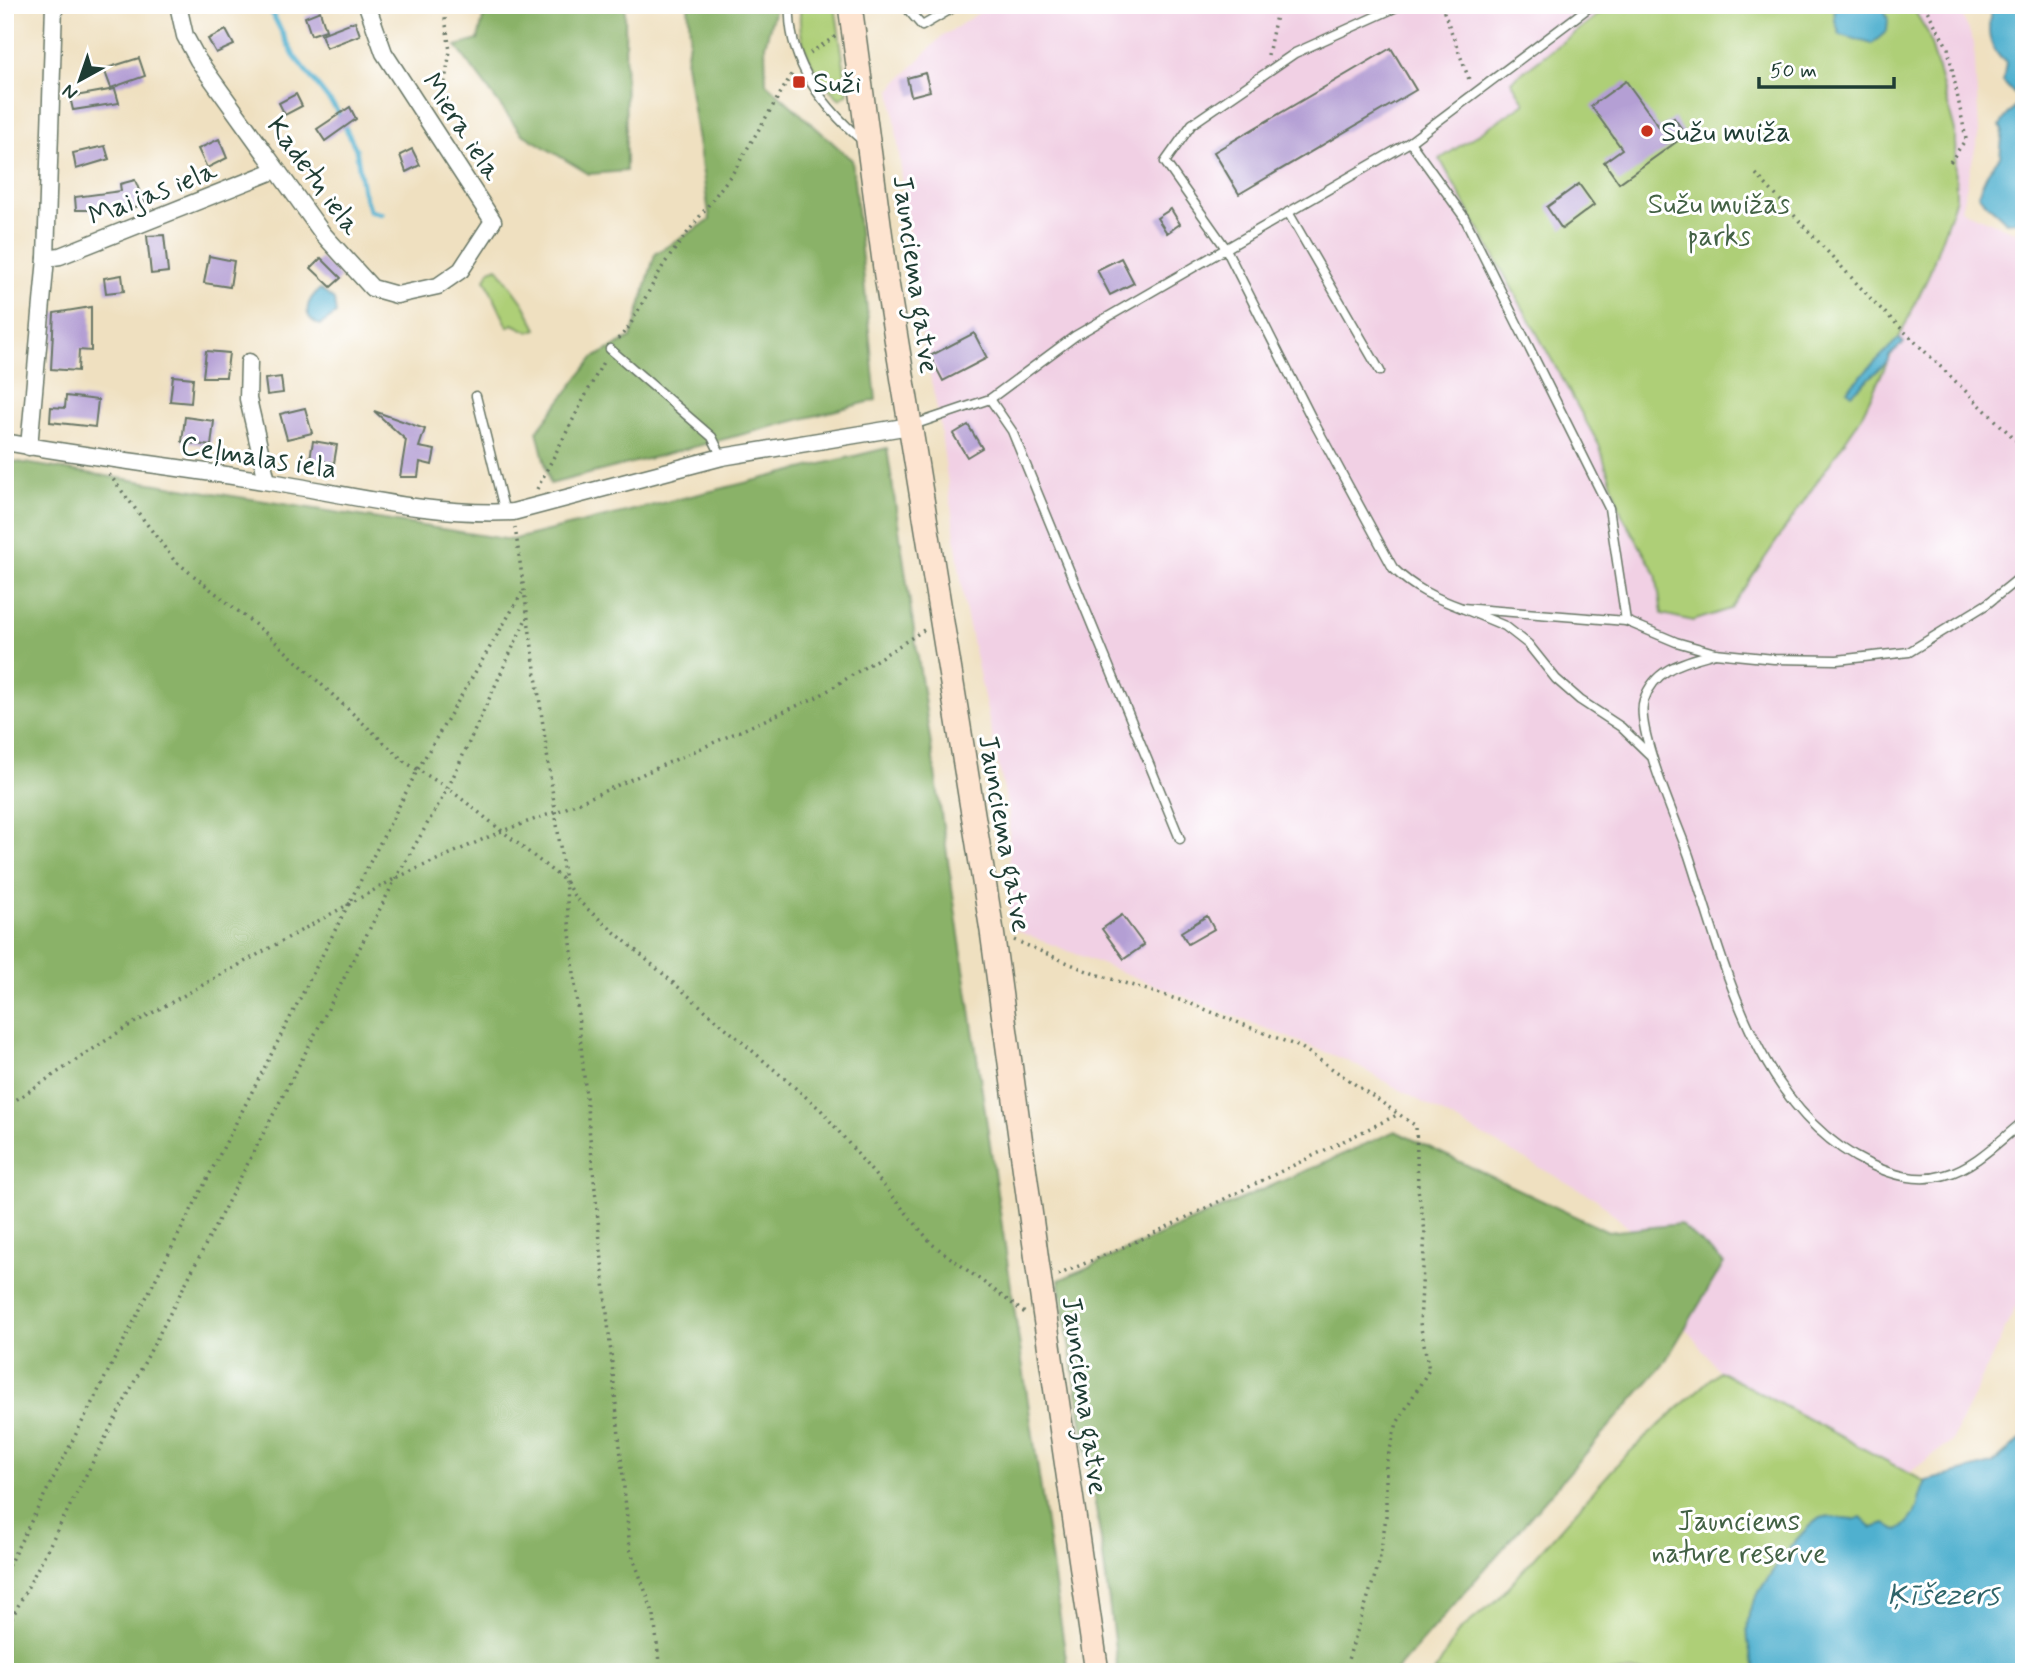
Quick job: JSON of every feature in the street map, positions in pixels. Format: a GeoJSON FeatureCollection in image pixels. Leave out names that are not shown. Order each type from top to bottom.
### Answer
{"type":"FeatureCollection","features":[{"type":"Feature","properties":{"kind":"main road","name":"Jaunciema gatve"},"geometry":{"type":"LineString","coordinates":[[851,15],[910,426],[992,931],[1046,1329],[1097,1672]]}},
{"type":"Feature","properties":{"kind":"street"},"geometry":{"type":"LineString","coordinates":[[29,447],[46,258],[54,5]]}},
{"type":"Feature","properties":{"kind":"street","name":"Kadetu iela"},"geometry":{"type":"LineString","coordinates":[[178,5],[185,36],[198,60],[323,234],[372,288],[397,295],[438,286],[461,270]]}},
{"type":"Feature","properties":{"kind":"street","name":"Miera iela"},"geometry":{"type":"LineString","coordinates":[[367,5],[384,53],[493,220],[461,270]]}},
{"type":"Feature","properties":{"kind":"street","name":"Maijas iela"},"geometry":{"type":"LineString","coordinates":[[46,258],[60,256],[276,170]]}},
{"type":"Feature","properties":{"kind":"street"},"geometry":{"type":"LineString","coordinates":[[249,362],[248,399],[267,481]]}},
{"type":"Feature","properties":{"kind":"street"},"geometry":{"type":"LineString","coordinates":[[509,513],[722,457],[910,426]]}},
{"type":"Feature","properties":{"kind":"street","name":"Ceļmalas iela"},"geometry":{"type":"LineString","coordinates":[[5,442],[267,481],[443,513],[509,513]]}},
{"type":"Feature","properties":{"kind":"lane"},"geometry":{"type":"LineString","coordinates":[[790,5],[793,37],[814,90],[844,125],[868,147]]}},
{"type":"Feature","properties":{"kind":"lane"},"geometry":{"type":"LineString","coordinates":[[904,5],[922,26],[958,5]]}},
{"type":"Feature","properties":{"kind":"lane"},"geometry":{"type":"LineString","coordinates":[[1401,5],[1295,53],[1192,124],[1165,162],[1225,247],[1393,568],[1408,583],[1431,597],[1504,626],[1528,644],[1556,679],[1580,700],[1621,727],[1652,757]]}},
{"type":"Feature","properties":{"kind":"lane"},"geometry":{"type":"LineString","coordinates":[[910,426],[990,399],[1075,336],[1410,142],[1592,5]]}},
{"type":"Feature","properties":{"kind":"lane"},"geometry":{"type":"LineString","coordinates":[[1410,142],[1464,217],[1609,509],[1626,621]]}},
{"type":"Feature","properties":{"kind":"lane"},"geometry":{"type":"LineString","coordinates":[[1288,212],[1380,371]]}},
{"type":"Feature","properties":{"kind":"lane"},"geometry":{"type":"LineString","coordinates":[[610,349],[712,437],[722,457]]}},
{"type":"Feature","properties":{"kind":"lane"},"geometry":{"type":"LineString","coordinates":[[476,396],[509,513]]}},
{"type":"Feature","properties":{"kind":"lane"},"geometry":{"type":"LineString","coordinates":[[990,399],[1012,431],[1180,839]]}},
{"type":"Feature","properties":{"kind":"lane"},"geometry":{"type":"LineString","coordinates":[[1462,608],[1551,618],[1587,616],[1626,621],[1676,642],[1715,653],[1774,659],[1837,660],[1909,652],[1987,604],[2024,574]]}},
{"type":"Feature","properties":{"kind":"lane"},"geometry":{"type":"LineString","coordinates":[[1715,653],[1677,664],[1659,674],[1643,701],[1643,732],[1670,801],[1731,986],[1752,1035],[1805,1116],[1859,1159],[1895,1176],[1920,1178],[1946,1175],[1976,1160],[2024,1121]]}},
{"type":"Feature","properties":{"kind":"path"},"geometry":{"type":"LineString","coordinates":[[436,131],[450,51],[445,18],[448,5]]}},
{"type":"Feature","properties":{"kind":"path"},"geometry":{"type":"LineString","coordinates":[[1265,74],[1278,5]]}},
{"type":"Feature","properties":{"kind":"path"},"geometry":{"type":"LineString","coordinates":[[1447,5],[1444,12],[1474,94]]}},
{"type":"Feature","properties":{"kind":"path"},"geometry":{"type":"LineString","coordinates":[[1924,5],[1948,48],[1966,139],[1948,165]]}},
{"type":"Feature","properties":{"kind":"path"},"geometry":{"type":"LineString","coordinates":[[529,506],[553,454],[610,349],[629,327],[664,264],[734,171],[800,59],[851,15]]}},
{"type":"Feature","properties":{"kind":"path"},"geometry":{"type":"LineString","coordinates":[[1756,174],[1873,301],[2024,448]]}},
{"type":"Feature","properties":{"kind":"path"},"geometry":{"type":"LineString","coordinates":[[99,457],[117,489],[174,560],[268,635],[405,761],[448,788],[565,881],[576,899],[821,1110],[932,1244],[1046,1329]]}},
{"type":"Feature","properties":{"kind":"path"},"geometry":{"type":"LineString","coordinates":[[509,513],[523,591],[565,881],[630,1549],[654,1615],[660,1672]]}},
{"type":"Feature","properties":{"kind":"path"},"geometry":{"type":"LineString","coordinates":[[5,1572],[418,769],[523,591]]}},
{"type":"Feature","properties":{"kind":"path"},"geometry":{"type":"LineString","coordinates":[[5,1631],[396,878],[448,788],[526,620]]}},
{"type":"Feature","properties":{"kind":"path"},"geometry":{"type":"LineString","coordinates":[[5,1107],[125,1028],[349,907],[396,878],[502,831],[555,812],[819,696],[916,634],[942,622]]}},
{"type":"Feature","properties":{"kind":"path"},"geometry":{"type":"LineString","coordinates":[[992,931],[1092,973],[1189,1003],[1302,1048],[1416,1126],[1418,1189],[1425,1231],[1420,1323],[1429,1370],[1397,1423],[1386,1464],[1386,1517],[1379,1563],[1344,1672]]}},
{"type":"Feature","properties":{"kind":"path"},"geometry":{"type":"LineString","coordinates":[[1040,1283],[1144,1238],[1399,1114]]}},
{"type":"Feature","properties":{"kind":"shaded area"},"geometry":{"type":"Polygon","coordinates":[[[991,5],[1958,5],[1974,43],[1979,132],[1961,210],[2024,235],[2024,1297],[2016,1306],[1952,1441],[1909,1473],[1719,1371],[1620,1244],[1634,1233],[1598,1200],[1348,1061],[1010,928],[1009,814],[964,603],[939,418],[922,336],[891,89],[940,38],[991,5]]]}},
{"type":"Feature","properties":{"kind":"green space"},"geometry":{"type":"Polygon","coordinates":[[[486,5],[625,5],[626,171],[589,174],[521,133],[456,46],[478,40],[486,5]]]}},
{"type":"Feature","properties":{"kind":"green space"},"geometry":{"type":"Polygon","coordinates":[[[688,5],[776,5],[765,45],[766,83],[852,160],[876,400],[550,484],[537,431],[593,358],[631,338],[655,254],[710,220],[686,63],[690,33],[688,5]]]}},
{"type":"Feature","properties":{"kind":"green space"},"geometry":{"type":"Polygon","coordinates":[[[801,5],[835,5],[848,93],[840,99],[822,80],[809,57],[801,31],[801,5]]]}},
{"type":"Feature","properties":{"kind":"green space","name":"Sužu muižas parks"},"geometry":{"type":"Polygon","coordinates":[[[1611,5],[1911,5],[1928,33],[1955,131],[1956,198],[1928,277],[1860,419],[1730,609],[1693,621],[1662,614],[1656,574],[1622,515],[1599,445],[1440,159],[1525,103],[1511,81],[1611,5]]]}},
{"type":"Feature","properties":{"kind":"green space"},"geometry":{"type":"Polygon","coordinates":[[[497,267],[524,304],[537,329],[529,332],[513,324],[508,327],[485,279],[490,270],[497,267]]]}},
{"type":"Feature","properties":{"kind":"green space"},"geometry":{"type":"Polygon","coordinates":[[[887,448],[1068,1672],[5,1672],[5,460],[511,540],[887,448]]]}},
{"type":"Feature","properties":{"kind":"green space"},"geometry":{"type":"Polygon","coordinates":[[[1395,1131],[1608,1232],[1680,1224],[1724,1263],[1663,1365],[1395,1672],[1118,1672],[1101,1540],[1059,1280],[1395,1131]]]}},
{"type":"Feature","properties":{"kind":"green space","name":"Jaunciems nature reserve"},"geometry":{"type":"Polygon","coordinates":[[[1719,1371],[2024,1535],[2024,1672],[1434,1672],[1459,1631],[1497,1600],[1621,1460],[1719,1371]]]}},
{"type":"Feature","properties":{"kind":"water"},"geometry":{"type":"Polygon","coordinates":[[[1834,5],[1882,5],[1888,19],[1887,31],[1872,44],[1840,35],[1835,21],[1834,5]]]}},
{"type":"Feature","properties":{"kind":"water"},"geometry":{"type":"Polygon","coordinates":[[[1992,5],[2024,5],[2024,224],[2020,221],[2006,222],[1978,194],[1988,172],[2000,157],[2003,129],[2000,126],[2019,99],[2003,82],[2006,63],[1991,44],[1989,22],[1992,5]]]}},
{"type":"Feature","properties":{"kind":"water"},"geometry":{"type":"Polygon","coordinates":[[[320,289],[334,300],[336,314],[320,325],[310,318],[308,308],[320,289]]]}},
{"type":"Feature","properties":{"kind":"water"},"geometry":{"type":"Polygon","coordinates":[[[1899,338],[1904,343],[1889,356],[1889,360],[1852,394],[1847,390],[1899,338]]]}},
{"type":"Feature","properties":{"kind":"water","name":"Ķīšezers"},"geometry":{"type":"Polygon","coordinates":[[[2024,1437],[2024,1672],[1757,1672],[1749,1644],[1749,1614],[1779,1562],[1810,1525],[1824,1517],[1851,1520],[1861,1517],[1873,1528],[1885,1524],[1897,1530],[1910,1521],[1926,1481],[1992,1464],[2024,1437]]]}},
{"type":"Feature","properties":{"kind":"building"},"geometry":{"type":"Polygon","coordinates":[[[320,11],[326,30],[311,35],[305,17],[320,11]]]}},
{"type":"Feature","properties":{"kind":"building"},"geometry":{"type":"Polygon","coordinates":[[[355,21],[360,35],[326,48],[321,34],[355,21]]]}},
{"type":"Feature","properties":{"kind":"building"},"geometry":{"type":"Polygon","coordinates":[[[226,30],[234,45],[216,53],[208,39],[226,30]]]}},
{"type":"Feature","properties":{"kind":"building"},"geometry":{"type":"Polygon","coordinates":[[[1391,48],[1416,90],[1239,194],[1214,152],[1391,48]]]}},
{"type":"Feature","properties":{"kind":"building"},"geometry":{"type":"Polygon","coordinates":[[[139,58],[145,76],[111,88],[104,69],[139,58]]]}},
{"type":"Feature","properties":{"kind":"building"},"geometry":{"type":"Polygon","coordinates":[[[925,73],[930,91],[911,96],[907,78],[925,73]]]}},
{"type":"Feature","properties":{"kind":"building","name":"Sužu muiža"},"geometry":{"type":"Polygon","coordinates":[[[1626,81],[1660,128],[1674,118],[1686,135],[1619,183],[1604,162],[1622,149],[1591,106],[1626,81]]]}},
{"type":"Feature","properties":{"kind":"building"},"geometry":{"type":"Polygon","coordinates":[[[115,89],[119,103],[73,110],[70,97],[115,89]]]}},
{"type":"Feature","properties":{"kind":"building"},"geometry":{"type":"Polygon","coordinates":[[[296,94],[302,106],[285,115],[279,103],[296,94]]]}},
{"type":"Feature","properties":{"kind":"building"},"geometry":{"type":"Polygon","coordinates":[[[350,107],[356,119],[325,141],[317,129],[350,107]]]}},
{"type":"Feature","properties":{"kind":"building"},"geometry":{"type":"Polygon","coordinates":[[[219,139],[227,158],[207,168],[198,149],[219,139]]]}},
{"type":"Feature","properties":{"kind":"building"},"geometry":{"type":"Polygon","coordinates":[[[105,146],[109,159],[76,169],[73,153],[105,146]]]}},
{"type":"Feature","properties":{"kind":"building"},"geometry":{"type":"Polygon","coordinates":[[[412,149],[420,165],[406,172],[400,155],[412,149]]]}},
{"type":"Feature","properties":{"kind":"building"},"geometry":{"type":"Polygon","coordinates":[[[135,180],[145,205],[122,210],[76,210],[75,197],[121,191],[120,184],[135,180]]]}},
{"type":"Feature","properties":{"kind":"building"},"geometry":{"type":"Polygon","coordinates":[[[1579,184],[1594,205],[1562,229],[1547,207],[1579,184]]]}},
{"type":"Feature","properties":{"kind":"building"},"geometry":{"type":"Polygon","coordinates":[[[1171,209],[1180,224],[1167,233],[1157,218],[1171,209]]]}},
{"type":"Feature","properties":{"kind":"building"},"geometry":{"type":"Polygon","coordinates":[[[164,235],[168,272],[151,274],[147,236],[164,235]]]}},
{"type":"Feature","properties":{"kind":"building"},"geometry":{"type":"Polygon","coordinates":[[[209,256],[234,261],[230,287],[204,283],[209,256]]]}},
{"type":"Feature","properties":{"kind":"building"},"geometry":{"type":"Polygon","coordinates":[[[321,258],[341,278],[331,287],[311,268],[321,258]]]}},
{"type":"Feature","properties":{"kind":"building"},"geometry":{"type":"Polygon","coordinates":[[[1121,258],[1134,283],[1110,295],[1097,270],[1121,258]]]}},
{"type":"Feature","properties":{"kind":"building"},"geometry":{"type":"Polygon","coordinates":[[[122,275],[124,291],[106,293],[104,278],[122,275]]]}},
{"type":"Feature","properties":{"kind":"building"},"geometry":{"type":"Polygon","coordinates":[[[91,307],[91,351],[79,350],[78,371],[51,369],[54,313],[91,307]]]}},
{"type":"Feature","properties":{"kind":"building"},"geometry":{"type":"Polygon","coordinates":[[[974,333],[987,358],[943,381],[930,356],[974,333]]]}},
{"type":"Feature","properties":{"kind":"building"},"geometry":{"type":"Polygon","coordinates":[[[206,351],[229,353],[226,377],[203,377],[206,351]]]}},
{"type":"Feature","properties":{"kind":"building"},"geometry":{"type":"Polygon","coordinates":[[[173,376],[193,378],[191,403],[170,401],[173,376]]]}},
{"type":"Feature","properties":{"kind":"building"},"geometry":{"type":"Polygon","coordinates":[[[281,377],[283,393],[267,395],[265,379],[281,377]]]}},
{"type":"Feature","properties":{"kind":"building"},"geometry":{"type":"Polygon","coordinates":[[[66,396],[98,400],[95,427],[50,422],[51,407],[65,408],[66,396]]]}},
{"type":"Feature","properties":{"kind":"building"},"geometry":{"type":"Polygon","coordinates":[[[305,408],[312,433],[287,439],[280,414],[305,408]]]}},
{"type":"Feature","properties":{"kind":"building"},"geometry":{"type":"Polygon","coordinates":[[[374,411],[425,429],[419,447],[435,450],[432,465],[420,462],[418,477],[400,477],[406,440],[374,411]]]}},
{"type":"Feature","properties":{"kind":"building"},"geometry":{"type":"Polygon","coordinates":[[[185,417],[214,421],[211,446],[182,442],[185,417]]]}},
{"type":"Feature","properties":{"kind":"building"},"geometry":{"type":"Polygon","coordinates":[[[968,425],[982,448],[967,457],[953,434],[968,425]]]}},
{"type":"Feature","properties":{"kind":"building"},"geometry":{"type":"Polygon","coordinates":[[[313,441],[337,445],[334,463],[310,459],[313,441]]]}},
{"type":"Feature","properties":{"kind":"building"},"geometry":{"type":"Polygon","coordinates":[[[1122,915],[1144,945],[1124,959],[1102,929],[1122,915]]]}},
{"type":"Feature","properties":{"kind":"building"},"geometry":{"type":"Polygon","coordinates":[[[1207,916],[1214,929],[1188,944],[1181,932],[1207,916]]]}},
{"type":"Feature","properties":{"kind":"waterway"},"geometry":{"type":"LineString","coordinates":[[268,5],[294,56],[336,109],[356,149],[363,191],[370,211],[382,214]]}},
{"type":"Feature","properties":{"kind":"place","name":"Suži"},"geometry":{"type":"Point","coordinates":[799,82]}},
{"type":"Feature","properties":{"kind":"place","name":"Sužu muiža"},"geometry":{"type":"Point","coordinates":[1647,131]}}]}
